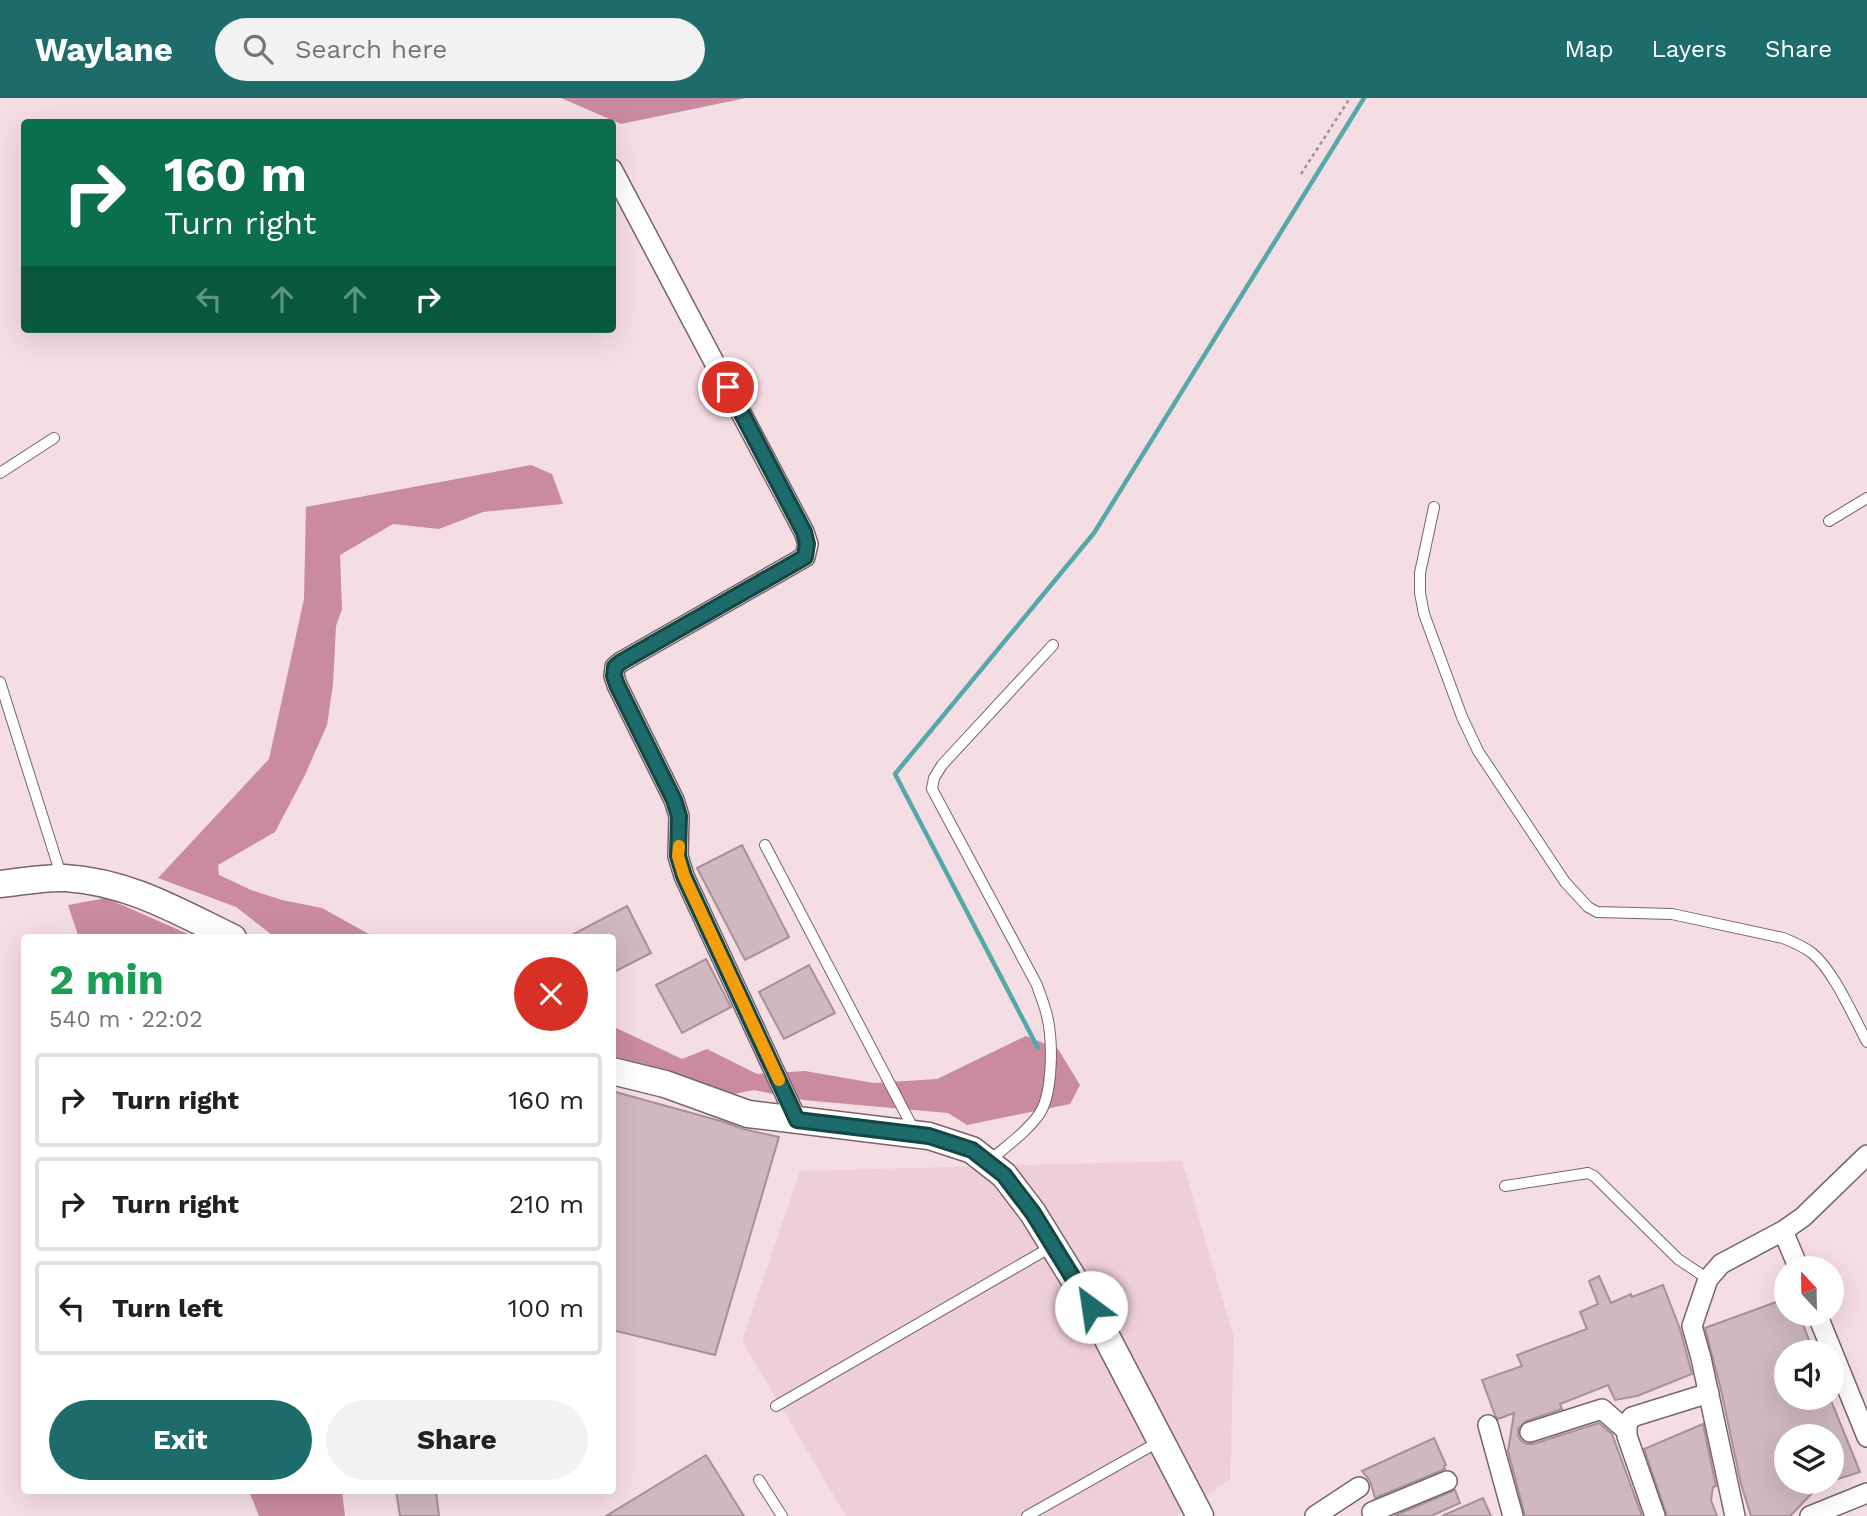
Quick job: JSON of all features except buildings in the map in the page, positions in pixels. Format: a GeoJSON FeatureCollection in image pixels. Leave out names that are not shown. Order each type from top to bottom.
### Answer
{"type":"FeatureCollection","features":[{"type":"Feature","properties":{"kind":"street"},"geometry":{"type":"LineString","coordinates":[[616,177],[804,532],[807,544],[805,557],[621,662],[615,667],[614,676],[674,800],[679,816],[678,856],[684,876],[797,1120]]}},
{"type":"Feature","properties":{"kind":"street"},"geometry":{"type":"LineString","coordinates":[[0,884],[63,878],[104,883],[139,893],[225,934]]}},
{"type":"Feature","properties":{"kind":"street"},"geometry":{"type":"LineString","coordinates":[[616,1073],[665,1084],[748,1114],[929,1136],[972,1150],[988,1162],[1004,1175],[1033,1213],[1091,1307],[1200,1516]]}},
{"type":"Feature","properties":{"kind":"street"},"geometry":{"type":"LineString","coordinates":[[1735,1516],[1692,1326],[1708,1279],[1721,1264],[1803,1217],[1867,1155]]}},
{"type":"Feature","properties":{"kind":"street"},"geometry":{"type":"LineString","coordinates":[[1783,1230],[1794,1256]]}},
{"type":"Feature","properties":{"kind":"street"},"geometry":{"type":"LineString","coordinates":[[1822,1326],[1867,1437]]}},
{"type":"Feature","properties":{"kind":"street"},"geometry":{"type":"LineString","coordinates":[[1655,1516],[1627,1436],[1627,1424],[1632,1417],[1709,1393]]}},
{"type":"Feature","properties":{"kind":"street"},"geometry":{"type":"LineString","coordinates":[[1530,1432],[1602,1409],[1627,1431]]}},
{"type":"Feature","properties":{"kind":"street"},"geometry":{"type":"LineString","coordinates":[[1488,1425],[1513,1516]]}},
{"type":"Feature","properties":{"kind":"street"},"geometry":{"type":"LineString","coordinates":[[1315,1516],[1355,1482],[1373,1514],[1447,1481]]}},
{"type":"Feature","properties":{"kind":"street"},"geometry":{"type":"LineString","coordinates":[[1811,1516],[1867,1493]]}},
{"type":"Feature","properties":{"kind":"lane"},"geometry":{"type":"LineString","coordinates":[[0,473],[54,438]]}},
{"type":"Feature","properties":{"kind":"lane"},"geometry":{"type":"LineString","coordinates":[[1829,521],[1867,498]]}},
{"type":"Feature","properties":{"kind":"lane"},"geometry":{"type":"LineString","coordinates":[[1434,507],[1420,573],[1424,614],[1469,734],[1564,882],[1588,907],[1597,912],[1672,914],[1783,938],[1799,944],[1827,969],[1867,1042]]}},
{"type":"Feature","properties":{"kind":"lane"},"geometry":{"type":"LineString","coordinates":[[988,1162],[1030,1125],[1041,1111],[1049,1089],[1051,1035],[1037,985],[932,789],[933,778],[1053,645]]}},
{"type":"Feature","properties":{"kind":"lane"},"geometry":{"type":"LineString","coordinates":[[0,682],[63,878]]}},
{"type":"Feature","properties":{"kind":"lane"},"geometry":{"type":"LineString","coordinates":[[765,845],[916,1135]]}},
{"type":"Feature","properties":{"kind":"lane"},"geometry":{"type":"LineString","coordinates":[[1504,1186],[1588,1173],[1678,1259],[1708,1279]]}},
{"type":"Feature","properties":{"kind":"lane"},"geometry":{"type":"LineString","coordinates":[[776,1406],[1053,1246]]}},
{"type":"Feature","properties":{"kind":"lane"},"geometry":{"type":"LineString","coordinates":[[1027,1516],[1160,1441]]}},
{"type":"Feature","properties":{"kind":"lane"},"geometry":{"type":"LineString","coordinates":[[760,1480],[782,1516]]}},
{"type":"Feature","properties":{"kind":"path"},"geometry":{"type":"LineString","coordinates":[[1301,174],[1350,98]]}},
{"type":"Feature","properties":{"kind":"shaded area"},"geometry":{"type":"Polygon","coordinates":[[[561,98],[746,98],[621,124],[616,119],[609,119],[561,98]]]}},
{"type":"Feature","properties":{"kind":"shaded area"},"geometry":{"type":"Polygon","coordinates":[[[531,465],[552,474],[563,504],[483,512],[439,529],[393,524],[340,555],[342,609],[336,626],[333,684],[327,725],[275,832],[218,865],[219,875],[251,890],[322,908],[369,934],[271,934],[236,907],[158,878],[269,759],[304,599],[306,507],[531,465]]]}},
{"type":"Feature","properties":{"kind":"shaded area"},"geometry":{"type":"Polygon","coordinates":[[[106,898],[188,934],[78,934],[68,905],[106,898]]]}},
{"type":"Feature","properties":{"kind":"shaded area"},"geometry":{"type":"Polygon","coordinates":[[[616,1028],[682,1059],[707,1049],[757,1074],[805,1071],[874,1083],[937,1079],[1026,1036],[1058,1049],[1080,1085],[1070,1104],[967,1125],[948,1113],[803,1100],[754,1090],[719,1097],[616,1068],[616,1028]]]}},
{"type":"Feature","properties":{"kind":"shaded area"},"geometry":{"type":"Polygon","coordinates":[[[1182,1161],[1234,1338],[1230,1479],[1176,1516],[846,1516],[742,1341],[800,1171],[1182,1161]]]}},
{"type":"Feature","properties":{"kind":"shaded area"},"geometry":{"type":"Polygon","coordinates":[[[250,1494],[342,1494],[345,1516],[259,1516],[250,1494]]]}},
{"type":"Feature","properties":{"kind":"waterway"},"geometry":{"type":"LineString","coordinates":[[1038,1048],[895,774],[1094,533],[1364,98]]}},
{"type":"Feature","properties":{"kind":"slow traffic"},"geometry":{"type":"LineString","coordinates":[[679,846],[678,856],[684,876],[779,1080]]}},
{"type":"Feature","properties":{"kind":"route"},"geometry":{"type":"LineString","coordinates":[[728,387],[804,532],[807,544],[805,557],[615,667],[617,685],[674,800],[680,830],[678,856],[684,876],[797,1120],[929,1136],[972,1150],[1004,1175],[1033,1213],[1091,1307]]}}]}
